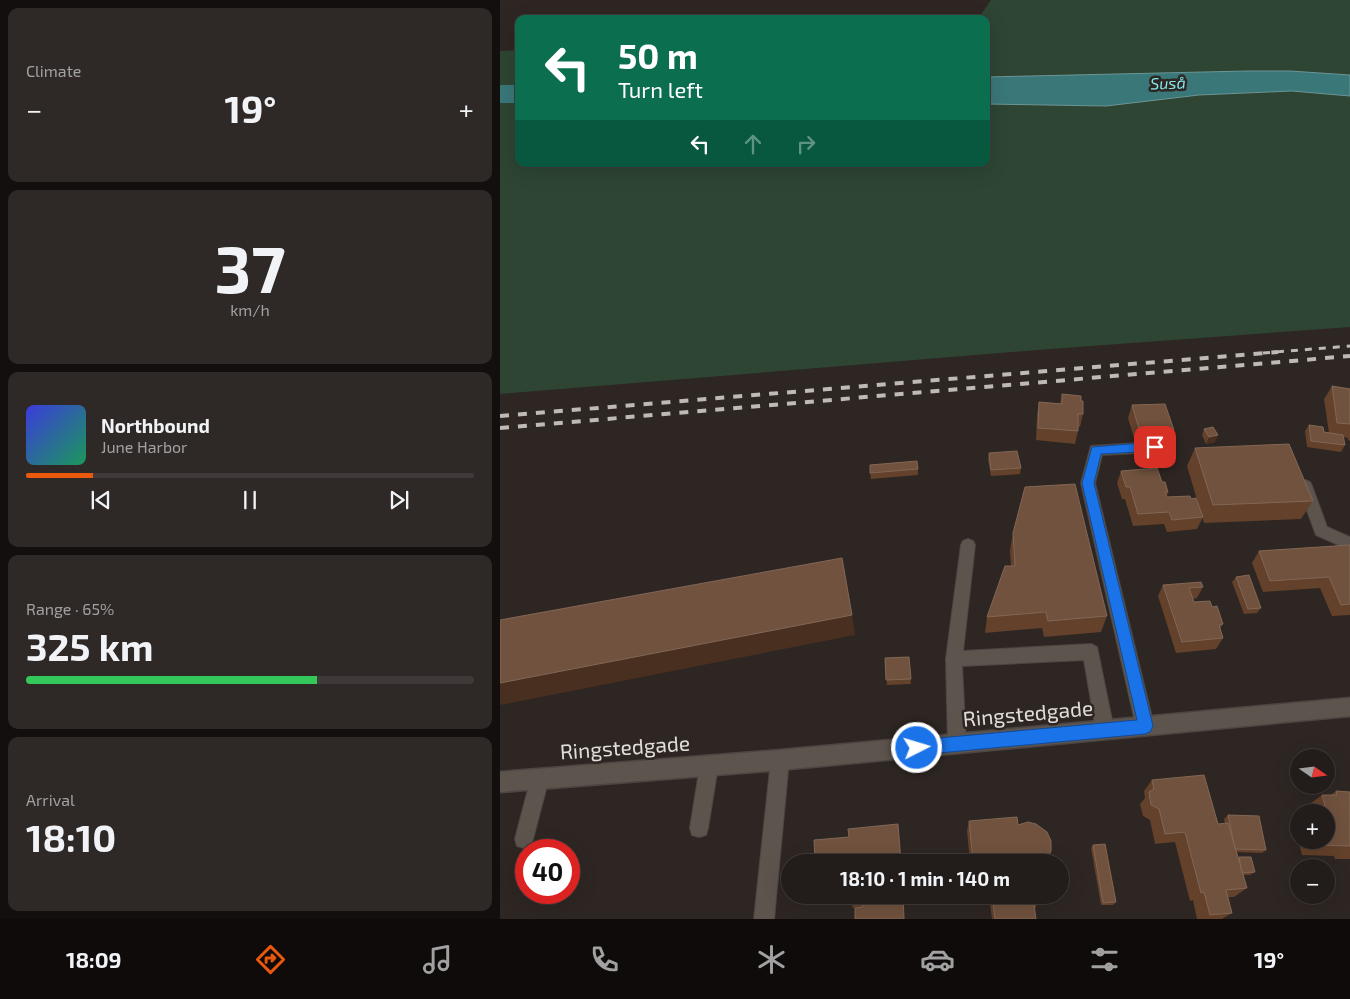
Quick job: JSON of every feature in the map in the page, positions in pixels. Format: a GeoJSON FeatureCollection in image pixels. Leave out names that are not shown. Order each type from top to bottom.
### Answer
{"type":"FeatureCollection","features":[{"type":"Feature","properties":{"kind":"street","name":"Ringstedgade"},"geometry":{"type":"LineString","coordinates":[[500,782],[780,760],[1350,707]]}},
{"type":"Feature","properties":{"kind":"lane"},"geometry":{"type":"LineString","coordinates":[[1145,726],[1088,483],[1096,450],[1155,447]]}},
{"type":"Feature","properties":{"kind":"lane"},"geometry":{"type":"LineString","coordinates":[[1298,468],[1321,531],[1350,544]]}},
{"type":"Feature","properties":{"kind":"lane"},"geometry":{"type":"LineString","coordinates":[[1070,488],[1089,488]]}},
{"type":"Feature","properties":{"kind":"lane"},"geometry":{"type":"LineString","coordinates":[[957,744],[954,659],[968,544]]}},
{"type":"Feature","properties":{"kind":"lane"},"geometry":{"type":"LineString","coordinates":[[954,659],[1091,652],[1105,730]]}},
{"type":"Feature","properties":{"kind":"lane"},"geometry":{"type":"LineString","coordinates":[[764,919],[780,760]]}},
{"type":"Feature","properties":{"kind":"lane"},"geometry":{"type":"LineString","coordinates":[[700,828],[709,766]]}},
{"type":"Feature","properties":{"kind":"lane"},"geometry":{"type":"LineString","coordinates":[[524,839],[540,778]]}},
{"type":"Feature","properties":{"kind":"green space"},"geometry":{"type":"Polygon","coordinates":[[[991,0],[1350,0],[1350,75],[1290,71],[1247,71],[990,77],[990,15],[981,15],[991,0]]]}},
{"type":"Feature","properties":{"kind":"green space"},"geometry":{"type":"Polygon","coordinates":[[[515,50],[515,167],[990,167],[990,104],[1106,106],[1199,95],[1292,91],[1350,96],[1350,327],[1050,349],[500,394],[500,51],[515,50]]]}},
{"type":"Feature","properties":{"kind":"water"},"geometry":{"type":"Polygon","coordinates":[[[1290,71],[1350,75],[1350,96],[1292,91],[1199,95],[1106,106],[990,104],[990,77],[1290,71]]]}},
{"type":"Feature","properties":{"kind":"building"},"geometry":{"type":"Polygon","coordinates":[[[1332,386],[1350,389],[1350,424],[1337,423],[1332,386]]]}},
{"type":"Feature","properties":{"kind":"building"},"geometry":{"type":"Polygon","coordinates":[[[1062,394],[1081,396],[1083,414],[1078,414],[1078,431],[1038,428],[1039,402],[1062,404],[1062,394]]]}},
{"type":"Feature","properties":{"kind":"building"},"geometry":{"type":"Polygon","coordinates":[[[1165,404],[1174,430],[1140,432],[1132,405],[1165,404]]]}},
{"type":"Feature","properties":{"kind":"building"},"geometry":{"type":"Polygon","coordinates":[[[1309,425],[1323,427],[1324,432],[1343,435],[1345,445],[1311,441],[1309,425]]]}},
{"type":"Feature","properties":{"kind":"building"},"geometry":{"type":"Polygon","coordinates":[[[1213,427],[1218,435],[1209,437],[1204,429],[1213,427]]]}},
{"type":"Feature","properties":{"kind":"building"},"geometry":{"type":"Polygon","coordinates":[[[1289,444],[1313,501],[1213,505],[1195,448],[1289,444]]]}},
{"type":"Feature","properties":{"kind":"building"},"geometry":{"type":"Polygon","coordinates":[[[1017,451],[1021,468],[991,470],[989,453],[1017,451]]]}},
{"type":"Feature","properties":{"kind":"building"},"geometry":{"type":"Polygon","coordinates":[[[917,461],[918,469],[870,473],[870,465],[917,461]]]}},
{"type":"Feature","properties":{"kind":"building"},"geometry":{"type":"Polygon","coordinates":[[[1157,468],[1162,482],[1165,482],[1168,492],[1165,492],[1167,497],[1190,496],[1191,499],[1196,498],[1203,517],[1172,520],[1169,512],[1138,514],[1130,487],[1126,487],[1121,471],[1157,468]]]}},
{"type":"Feature","properties":{"kind":"building"},"geometry":{"type":"Polygon","coordinates":[[[1075,484],[1107,616],[1048,621],[1046,612],[987,617],[1005,566],[1015,566],[1013,533],[1025,487],[1075,484]]]}},
{"type":"Feature","properties":{"kind":"building"},"geometry":{"type":"Polygon","coordinates":[[[1350,545],[1350,604],[1341,605],[1329,577],[1270,581],[1259,551],[1350,545]]]}},
{"type":"Feature","properties":{"kind":"building"},"geometry":{"type":"Polygon","coordinates":[[[842,558],[852,615],[500,683],[500,620],[842,558]]]}},
{"type":"Feature","properties":{"kind":"building"},"geometry":{"type":"Polygon","coordinates":[[[1249,575],[1261,608],[1248,609],[1236,577],[1249,575]]]}},
{"type":"Feature","properties":{"kind":"building"},"geometry":{"type":"Polygon","coordinates":[[[1201,582],[1203,587],[1189,588],[1194,602],[1210,601],[1212,607],[1217,606],[1223,624],[1219,625],[1223,638],[1182,642],[1163,585],[1201,582]]]}},
{"type":"Feature","properties":{"kind":"building"},"geometry":{"type":"Polygon","coordinates":[[[909,657],[911,679],[886,680],[885,658],[909,657]]]}},
{"type":"Feature","properties":{"kind":"building"},"geometry":{"type":"Polygon","coordinates":[[[1204,775],[1218,824],[1228,823],[1247,888],[1226,890],[1232,913],[1210,915],[1204,892],[1201,893],[1185,832],[1165,834],[1159,809],[1151,805],[1149,792],[1154,789],[1152,780],[1204,775]]]}},
{"type":"Feature","properties":{"kind":"building"},"geometry":{"type":"Polygon","coordinates":[[[1336,791],[1350,792],[1350,846],[1335,846],[1335,804],[1324,804],[1322,795],[1337,795],[1336,791]]]}},
{"type":"Feature","properties":{"kind":"building"},"geometry":{"type":"Polygon","coordinates":[[[1228,815],[1259,816],[1266,850],[1235,849],[1228,815]]]}},
{"type":"Feature","properties":{"kind":"building"},"geometry":{"type":"Polygon","coordinates":[[[1017,817],[1018,825],[1028,822],[1036,824],[1047,832],[1051,841],[1051,851],[1050,854],[972,854],[969,821],[1017,817]]]}},
{"type":"Feature","properties":{"kind":"building"},"geometry":{"type":"Polygon","coordinates":[[[898,824],[900,854],[815,854],[814,840],[849,837],[848,829],[898,824]]]}},
{"type":"Feature","properties":{"kind":"building"},"geometry":{"type":"Polygon","coordinates":[[[1105,844],[1116,902],[1103,903],[1093,845],[1105,844]]]}},
{"type":"Feature","properties":{"kind":"building"},"geometry":{"type":"Polygon","coordinates":[[[1239,857],[1251,857],[1255,872],[1242,873],[1239,857]]]}},
{"type":"Feature","properties":{"kind":"building"},"geometry":{"type":"Polygon","coordinates":[[[863,904],[903,904],[904,919],[855,919],[855,908],[863,907],[863,904]]]}},
{"type":"Feature","properties":{"kind":"building"},"geometry":{"type":"Polygon","coordinates":[[[993,904],[1037,904],[1034,905],[1036,919],[995,919],[993,904]]]}},
{"type":"Feature","properties":{"kind":"waterway","name":"Suså"},"geometry":{"type":"LineString","coordinates":[[500,94],[515,94]]}},
{"type":"Feature","properties":{"kind":"railway"},"geometry":{"type":"LineString","coordinates":[[1263,353],[1350,346]]}},
{"type":"Feature","properties":{"kind":"railway"},"geometry":{"type":"LineString","coordinates":[[500,416],[1278,352]]}},
{"type":"Feature","properties":{"kind":"railway"},"geometry":{"type":"LineString","coordinates":[[500,428],[1350,356]]}},
{"type":"Feature","properties":{"kind":"route"},"geometry":{"type":"LineString","coordinates":[[917,748],[1145,726],[1088,483],[1096,450],[1155,447]]}}]}
